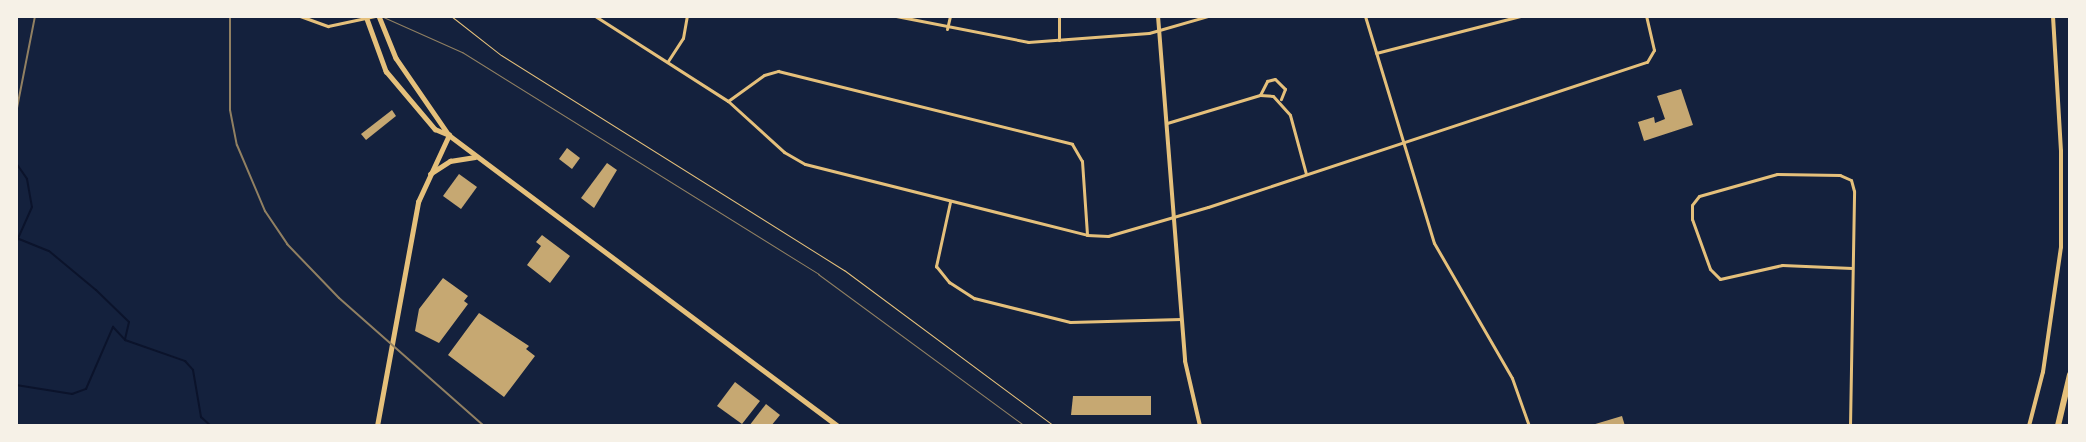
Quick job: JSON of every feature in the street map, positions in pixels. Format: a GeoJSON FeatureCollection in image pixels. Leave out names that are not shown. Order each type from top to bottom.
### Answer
{"type":"FeatureCollection","features":[{"type":"Feature","properties":{"kind":"highway"},"geometry":{"type":"LineString","coordinates":[[2058,426],[2070,375]]}},
{"type":"Feature","properties":{"kind":"main road"},"geometry":{"type":"LineString","coordinates":[[379,16],[396,58],[449,135]]}},
{"type":"Feature","properties":{"kind":"main road"},"geometry":{"type":"LineString","coordinates":[[366,18],[371,36],[402,95],[435,129],[449,135],[838,426]]}},
{"type":"Feature","properties":{"kind":"main road"},"geometry":{"type":"LineString","coordinates":[[377,426],[411,229],[429,175],[449,135]]}},
{"type":"Feature","properties":{"kind":"main road"},"geometry":{"type":"LineString","coordinates":[[429,175],[450,161],[476,157]]}},
{"type":"Feature","properties":{"kind":"street"},"geometry":{"type":"LineString","coordinates":[[300,16],[328,26],[375,16]]}},
{"type":"Feature","properties":{"kind":"street"},"geometry":{"type":"LineString","coordinates":[[595,16],[728,101],[784,152],[805,164],[1086,235],[1128,233],[1608,76],[1653,56],[1646,16]]}},
{"type":"Feature","properties":{"kind":"street"},"geometry":{"type":"LineString","coordinates":[[668,61],[683,38],[687,16]]}},
{"type":"Feature","properties":{"kind":"street"},"geometry":{"type":"LineString","coordinates":[[896,16],[947,29],[1002,39],[1059,40],[1159,30],[1208,16]]}},
{"type":"Feature","properties":{"kind":"street"},"geometry":{"type":"LineString","coordinates":[[947,29],[950,16]]}},
{"type":"Feature","properties":{"kind":"street"},"geometry":{"type":"LineString","coordinates":[[1059,16],[1059,40]]}},
{"type":"Feature","properties":{"kind":"street"},"geometry":{"type":"LineString","coordinates":[[1158,16],[1185,361],[1200,426]]}},
{"type":"Feature","properties":{"kind":"street"},"geometry":{"type":"LineString","coordinates":[[1365,16],[1401,144],[1444,264],[1512,378],[1529,426]]}},
{"type":"Feature","properties":{"kind":"street"},"geometry":{"type":"LineString","coordinates":[[1376,53],[1520,16]]}},
{"type":"Feature","properties":{"kind":"street"},"geometry":{"type":"LineString","coordinates":[[2029,426],[2043,372],[2061,247],[2061,151],[2053,16]]}},
{"type":"Feature","properties":{"kind":"street"},"geometry":{"type":"LineString","coordinates":[[728,101],[764,75],[778,71],[1072,144],[1082,162],[1086,235]]}},
{"type":"Feature","properties":{"kind":"street"},"geometry":{"type":"LineString","coordinates":[[1260,95],[1267,81],[1276,79],[1284,89],[1281,99],[1290,115],[1306,174]]}},
{"type":"Feature","properties":{"kind":"street"},"geometry":{"type":"LineString","coordinates":[[1167,123],[1260,95],[1281,99]]}},
{"type":"Feature","properties":{"kind":"street"},"geometry":{"type":"LineString","coordinates":[[1850,426],[1854,191],[1847,176],[1777,174],[1699,196],[1692,205],[1692,219],[1710,269],[1720,279],[1782,265],[1852,268]]}},
{"type":"Feature","properties":{"kind":"street"},"geometry":{"type":"LineString","coordinates":[[950,202],[936,266],[949,282],[974,298],[1070,322],[1181,318]]}},
{"type":"Feature","properties":{"kind":"path"},"geometry":{"type":"LineString","coordinates":[[451,16],[501,55],[844,270],[1054,426]]}},
{"type":"Feature","properties":{"kind":"building"},"geometry":{"type":"Polygon","coordinates":[[[1681,89],[1693,125],[1644,141],[1638,122],[1654,117],[1655,123],[1665,119],[1657,96],[1681,89]]]}},
{"type":"Feature","properties":{"kind":"building"},"geometry":{"type":"Polygon","coordinates":[[[392,110],[396,116],[366,140],[361,134],[392,110]]]}},
{"type":"Feature","properties":{"kind":"building"},"geometry":{"type":"Polygon","coordinates":[[[567,148],[580,158],[572,169],[559,159],[567,148]]]}},
{"type":"Feature","properties":{"kind":"building"},"geometry":{"type":"Polygon","coordinates":[[[607,163],[617,170],[594,208],[581,198],[607,163]]]}},
{"type":"Feature","properties":{"kind":"building"},"geometry":{"type":"Polygon","coordinates":[[[459,174],[477,187],[461,209],[443,196],[459,174]]]}},
{"type":"Feature","properties":{"kind":"building"},"geometry":{"type":"Polygon","coordinates":[[[542,235],[570,256],[550,283],[527,265],[541,246],[536,242],[542,235]]]}},
{"type":"Feature","properties":{"kind":"building"},"geometry":{"type":"Polygon","coordinates":[[[443,278],[468,296],[464,301],[468,304],[439,343],[415,331],[419,309],[443,278]]]}},
{"type":"Feature","properties":{"kind":"building"},"geometry":{"type":"Polygon","coordinates":[[[479,313],[529,346],[526,349],[535,356],[504,397],[448,355],[479,313]]]}},
{"type":"Feature","properties":{"kind":"building"},"geometry":{"type":"Polygon","coordinates":[[[735,382],[760,401],[742,424],[717,406],[735,382]]]}},
{"type":"Feature","properties":{"kind":"building"},"geometry":{"type":"Polygon","coordinates":[[[1073,396],[1151,396],[1151,415],[1071,415],[1073,396]]]}},
{"type":"Feature","properties":{"kind":"building"},"geometry":{"type":"Polygon","coordinates":[[[766,404],[780,415],[771,426],[749,426],[766,404]]]}},
{"type":"Feature","properties":{"kind":"building"},"geometry":{"type":"Polygon","coordinates":[[[1622,416],[1625,426],[1592,426],[1592,425],[1622,416]]]}},
{"type":"Feature","properties":{"kind":"waterway"},"geometry":{"type":"LineString","coordinates":[[16,163],[27,179],[32,207],[16,243]]}},
{"type":"Feature","properties":{"kind":"waterway"},"geometry":{"type":"LineString","coordinates":[[19,239],[49,251],[96,290],[129,322],[125,340]]}},
{"type":"Feature","properties":{"kind":"waterway"},"geometry":{"type":"LineString","coordinates":[[16,385],[72,394],[86,389],[113,327],[125,340],[185,361],[193,370],[201,417],[211,426]]}},
{"type":"Feature","properties":{"kind":"tram line"},"geometry":{"type":"LineString","coordinates":[[381,16],[462,52],[818,274],[1025,426]]}},
{"type":"Feature","properties":{"kind":"railway"},"geometry":{"type":"LineString","coordinates":[[16,113],[35,16]]}},
{"type":"Feature","properties":{"kind":"railway"},"geometry":{"type":"LineString","coordinates":[[230,16],[230,110],[237,145],[265,211],[287,244],[339,298],[484,426]]}}]}
